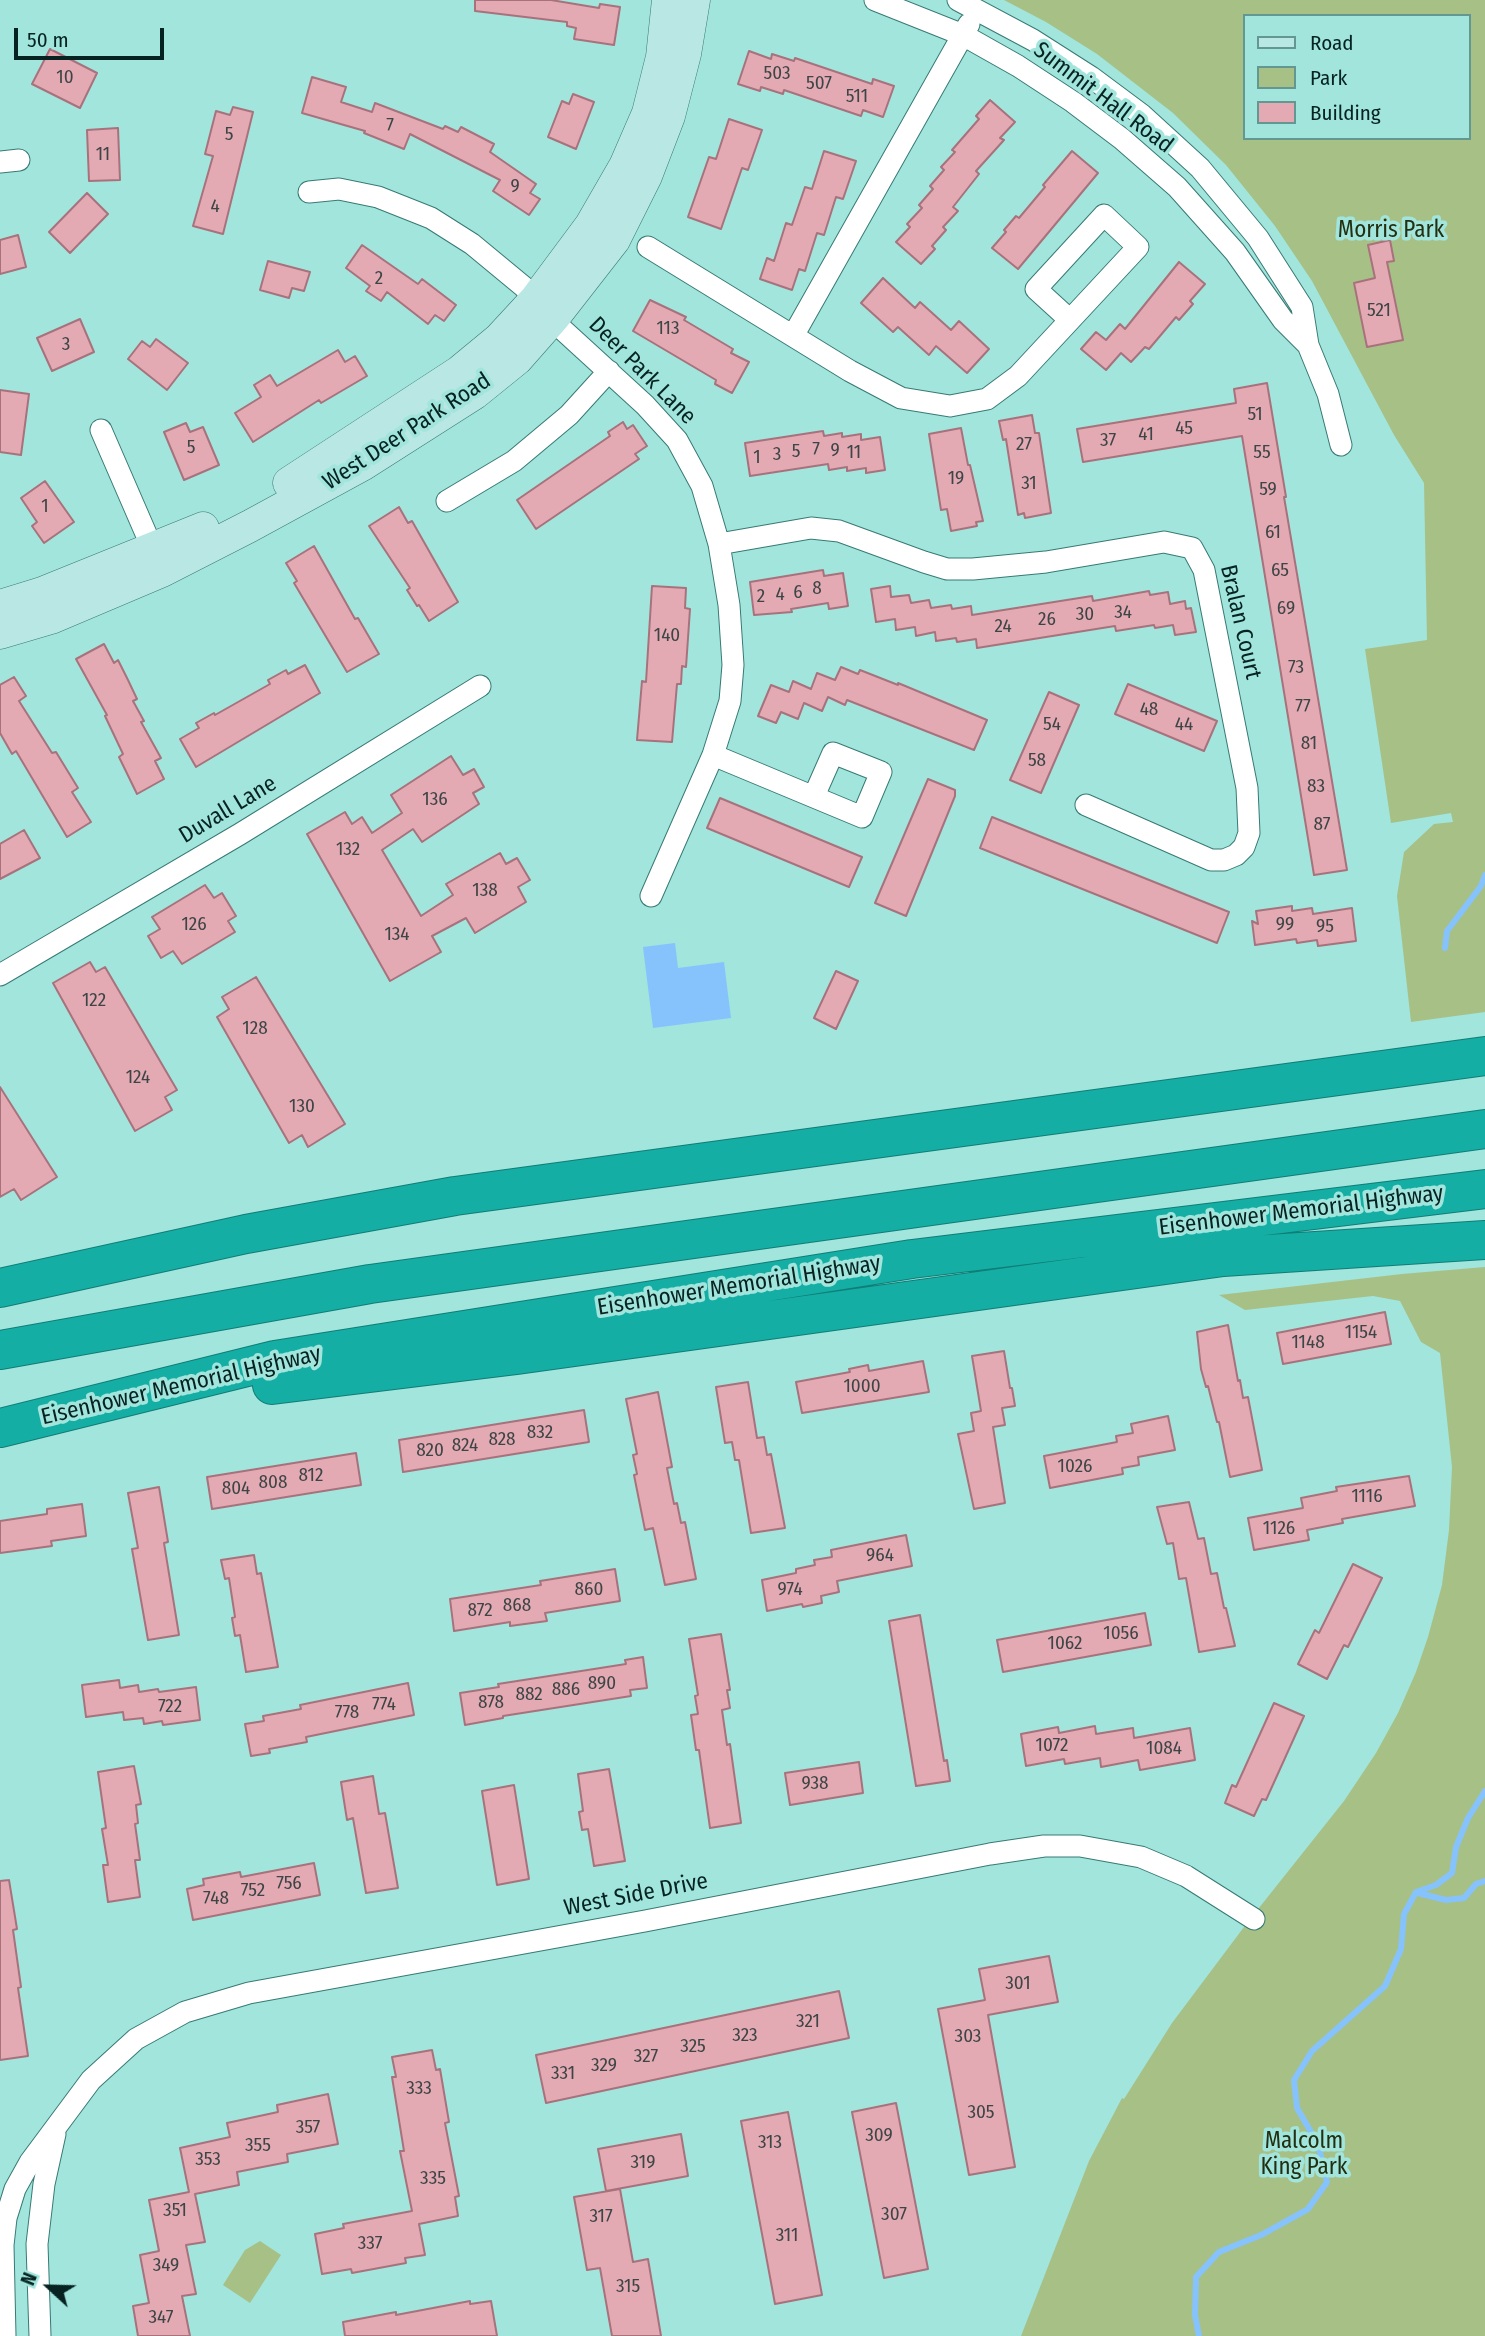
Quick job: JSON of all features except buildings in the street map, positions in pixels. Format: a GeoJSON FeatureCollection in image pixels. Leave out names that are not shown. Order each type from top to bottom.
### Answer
{"type":"FeatureCollection","features":[{"type":"Feature","properties":{"kind":"highway"},"geometry":{"type":"LineString","coordinates":[[1442,1060],[1485,1049]]}},
{"type":"Feature","properties":{"kind":"highway"},"geometry":{"type":"LineString","coordinates":[[0,1288],[246,1234],[455,1196],[1485,1056]]}},
{"type":"Feature","properties":{"kind":"highway"},"geometry":{"type":"LineString","coordinates":[[0,1350],[370,1284],[1485,1129]]}},
{"type":"Feature","properties":{"kind":"highway","name":"Eisenhower Memorial Highway"},"geometry":{"type":"LineString","coordinates":[[0,1429],[275,1360],[912,1259],[1485,1189]]}},
{"type":"Feature","properties":{"kind":"highway"},"geometry":{"type":"LineString","coordinates":[[72,1410],[517,1355],[1223,1257],[1485,1240]]}},
{"type":"Feature","properties":{"kind":"street","name":"West Deer Park Road"},"geometry":{"type":"LineString","coordinates":[[545,308],[625,166],[648,113],[662,57],[668,0]]}},
{"type":"Feature","properties":{"kind":"street","name":"West Deer Park Road"},"geometry":{"type":"LineString","coordinates":[[0,634],[51,618],[249,508],[361,438],[459,372],[545,308],[614,240],[659,146],[685,54],[694,0]]}},
{"type":"Feature","properties":{"kind":"street","name":"Summit Hall Road"},"geometry":{"type":"LineString","coordinates":[[876,0],[963,35],[1018,66],[1073,102],[1122,139],[1168,179],[1235,252],[1283,320],[1308,345]]}},
{"type":"Feature","properties":{"kind":"street","name":"Summit Hall Road"},"geometry":{"type":"LineString","coordinates":[[793,336],[963,35],[967,4],[1091,77],[1142,116],[1200,168],[1258,238],[1302,307],[1308,345],[1328,394],[1342,445]]}},
{"type":"Feature","properties":{"kind":"street","name":"Deer Park Lane"},"geometry":{"type":"LineString","coordinates":[[309,192],[339,189],[378,197],[431,218],[472,244],[545,308],[563,330],[645,405],[677,440],[702,486],[719,544],[729,605],[733,665],[730,701],[713,755],[651,896]]}},
{"type":"Feature","properties":{"kind":"street"},"geometry":{"type":"LineString","coordinates":[[648,247],[850,371],[901,398],[950,405],[987,399],[1018,376],[1138,247],[1104,215],[1036,289],[1070,320]]}},
{"type":"Feature","properties":{"kind":"street"},"geometry":{"type":"LineString","coordinates":[[447,501],[514,461],[569,415],[609,371]]}},
{"type":"Feature","properties":{"kind":"street"},"geometry":{"type":"LineString","coordinates":[[101,430],[158,560]]}},
{"type":"Feature","properties":{"kind":"street","name":"Bralan Court"},"geometry":{"type":"LineString","coordinates":[[719,544],[811,528],[839,531],[947,569],[1046,562],[1164,542],[1192,548],[1204,570],[1247,788],[1249,833],[1244,847],[1236,855],[1224,860],[1211,860],[1086,805]]}},
{"type":"Feature","properties":{"kind":"street","name":"West Deer Park Road"},"geometry":{"type":"LineString","coordinates":[[0,606],[158,560]]}},
{"type":"Feature","properties":{"kind":"street","name":"Duvall Lane"},"geometry":{"type":"LineString","coordinates":[[0,975],[240,834],[480,686]]}},
{"type":"Feature","properties":{"kind":"street"},"geometry":{"type":"LineString","coordinates":[[713,755],[814,796]]}},
{"type":"Feature","properties":{"kind":"street","name":"West Side Drive"},"geometry":{"type":"LineString","coordinates":[[5,2336],[3,2245],[6,2218],[15,2189],[30,2162],[91,2080],[136,2039],[185,2012],[237,1996],[1000,1852],[1044,1846],[1080,1846],[1141,1857],[1186,1875],[1254,1919]]}},
{"type":"Feature","properties":{"kind":"street","name":"West Side Drive"},"geometry":{"type":"LineString","coordinates":[[40,2336],[37,2244],[44,2184],[57,2125]]}},
{"type":"Feature","properties":{"kind":"green space","name":"Morris Park"},"geometry":{"type":"Polygon","coordinates":[[[1004,0],[1485,0],[1485,1012],[1411,1022],[1397,896],[1404,852],[1434,824],[1453,822],[1451,813],[1391,823],[1365,649],[1427,640],[1424,483],[1394,435],[1312,281],[1275,226],[1226,165],[1173,113],[1097,54],[1004,0]]]}},
{"type":"Feature","properties":{"kind":"green space","name":"Malcolm King Park"},"geometry":{"type":"Polygon","coordinates":[[[1485,1267],[1485,2336],[1021,2336],[1089,2161],[1122,2098],[1124,2099],[1172,2023],[1344,1801],[1376,1753],[1416,1672],[1442,1585],[1449,1530],[1452,1467],[1440,1353],[1421,1342],[1400,1301],[1373,1296],[1245,1310],[1219,1295],[1485,1267]]]}},
{"type":"Feature","properties":{"kind":"green space"},"geometry":{"type":"Polygon","coordinates":[[[260,2241],[281,2255],[250,2303],[223,2285],[245,2250],[260,2241]]]}},
{"type":"Feature","properties":{"kind":"water"},"geometry":{"type":"Polygon","coordinates":[[[675,943],[678,968],[724,962],[731,1018],[653,1028],[643,947],[675,943]]]}},
{"type":"Feature","properties":{"kind":"waterway"},"geometry":{"type":"LineString","coordinates":[[1445,948],[1447,931],[1481,886],[1485,875]]}},
{"type":"Feature","properties":{"kind":"waterway"},"geometry":{"type":"LineString","coordinates":[[1199,2336],[1195,2315],[1196,2277],[1219,2252],[1261,2235],[1308,2209],[1327,2182],[1318,2144],[1297,2108],[1294,2080],[1312,2051],[1385,1986],[1401,1949],[1404,1914],[1416,1892],[1436,1885],[1452,1873],[1456,1847],[1468,1818],[1485,1791]]}},
{"type":"Feature","properties":{"kind":"waterway"},"geometry":{"type":"LineString","coordinates":[[1418,1893],[1446,1900],[1464,1898],[1476,1884],[1485,1881]]}}]}
